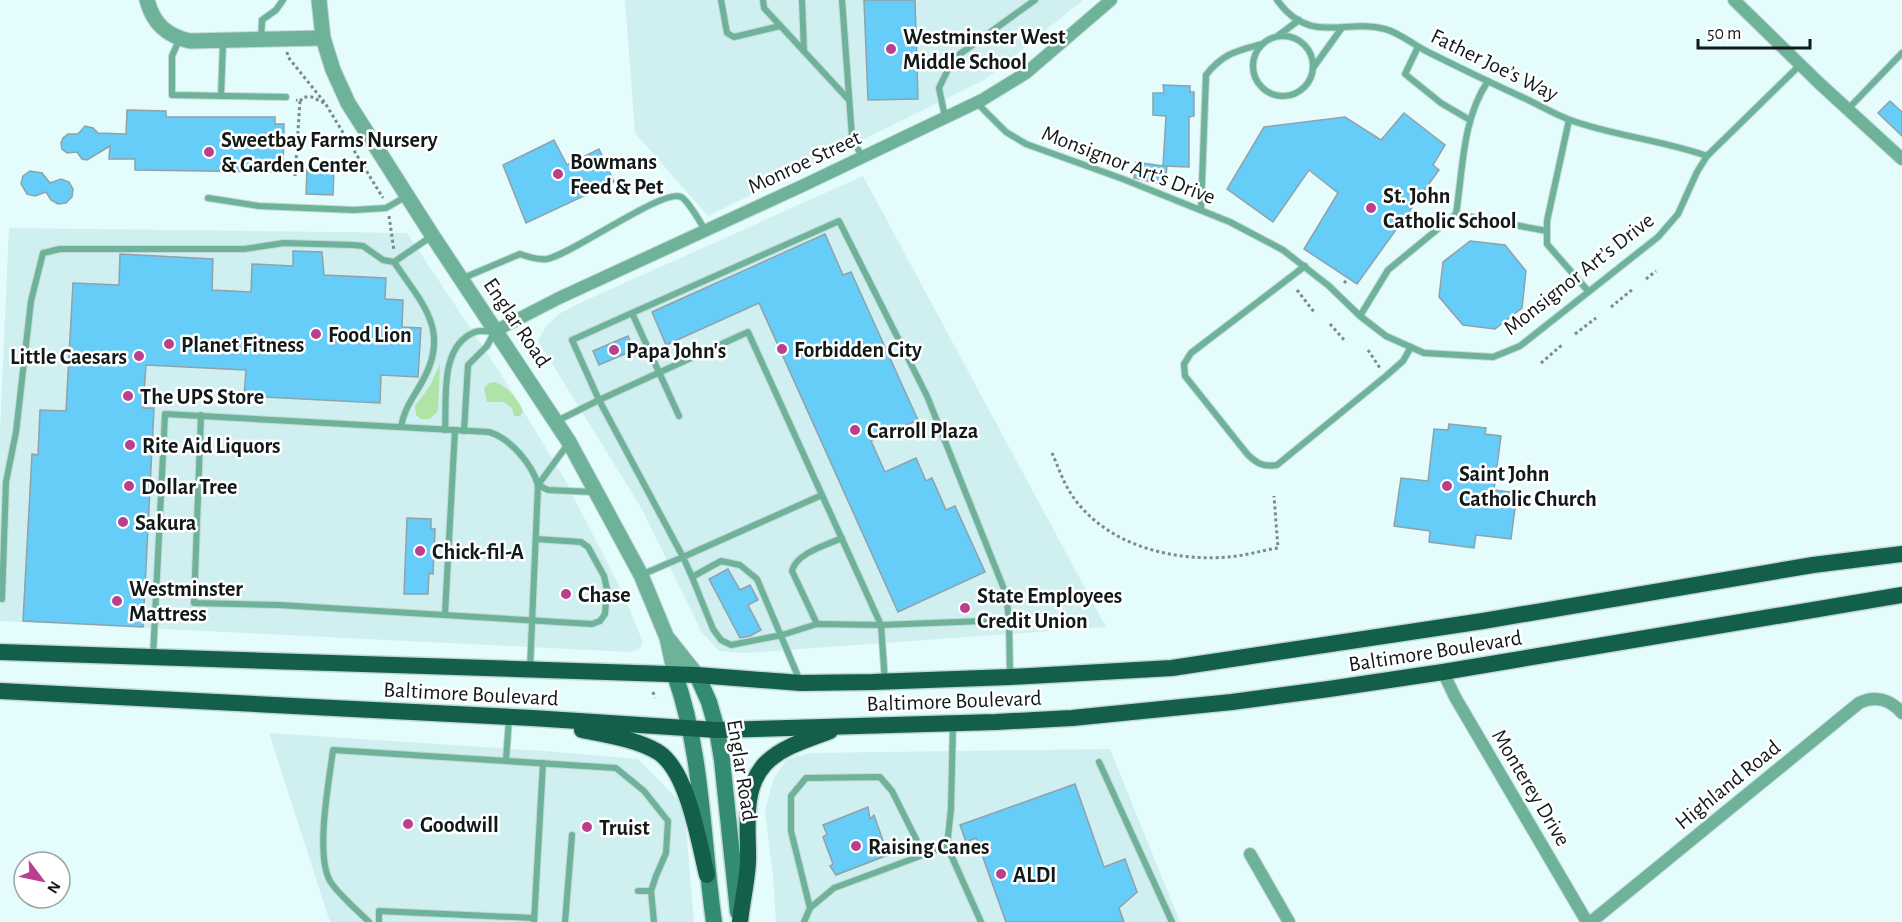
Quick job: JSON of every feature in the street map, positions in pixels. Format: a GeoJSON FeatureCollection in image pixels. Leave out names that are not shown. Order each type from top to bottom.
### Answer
{"type":"FeatureCollection","features":[{"type":"Feature","properties":{"kind":"highway","name":"Baltimore Boulevard"},"geometry":{"type":"LineString","coordinates":[[0,652],[697,675],[801,683],[1010,677],[1172,668],[1483,621],[1813,565],[1902,554]]}},
{"type":"Feature","properties":{"kind":"highway","name":"Baltimore Boulevard"},"geometry":{"type":"LineString","coordinates":[[0,692],[532,718],[717,730],[1072,718],[1232,702],[1443,672],[1902,595]]}},
{"type":"Feature","properties":{"kind":"highway"},"geometry":{"type":"LineString","coordinates":[[532,718],[622,739],[657,752],[663,757],[677,774],[690,804],[707,875]]}},
{"type":"Feature","properties":{"kind":"highway"},"geometry":{"type":"LineString","coordinates":[[740,922],[748,864],[748,810],[755,778],[766,763],[789,747],[830,731],[862,726]]}},
{"type":"Feature","properties":{"kind":"main road","name":"Englar Road"},"geometry":{"type":"LineString","coordinates":[[675,675],[698,771],[707,875],[714,922]]}},
{"type":"Feature","properties":{"kind":"main road","name":"Englar Road"},"geometry":{"type":"LineString","coordinates":[[697,675],[709,702],[717,730],[740,922]]}},
{"type":"Feature","properties":{"kind":"street"},"geometry":{"type":"LineString","coordinates":[[147,0],[152,14],[164,31],[179,39],[223,42],[323,38]]}},
{"type":"Feature","properties":{"kind":"street","name":"Englar Road"},"geometry":{"type":"LineString","coordinates":[[319,0],[323,38],[333,70],[348,103],[432,236],[557,422],[598,492],[640,575],[667,638],[675,675]]}},
{"type":"Feature","properties":{"kind":"street","name":"Monroe Street"},"geometry":{"type":"LineString","coordinates":[[497,330],[559,298],[976,102],[1026,73],[1111,0]]}},
{"type":"Feature","properties":{"kind":"street"},"geometry":{"type":"LineString","coordinates":[[1734,0],[1902,159]]}},
{"type":"Feature","properties":{"kind":"street","name":"Englar Road"},"geometry":{"type":"LineString","coordinates":[[667,638],[697,675]]}},
{"type":"Feature","properties":{"kind":"street","name":"Monterey Drive"},"geometry":{"type":"LineString","coordinates":[[1443,672],[1455,697],[1589,922]]}},
{"type":"Feature","properties":{"kind":"street","name":"Highland Road"},"geometry":{"type":"LineString","coordinates":[[1589,922],[1859,703],[1870,697],[1898,709]]}},
{"type":"Feature","properties":{"kind":"street"},"geometry":{"type":"LineString","coordinates":[[1250,854],[1289,922]]}},
{"type":"Feature","properties":{"kind":"lane"},"geometry":{"type":"LineString","coordinates":[[261,40],[262,20],[276,10],[283,0]]}},
{"type":"Feature","properties":{"kind":"lane"},"geometry":{"type":"LineString","coordinates":[[721,0],[727,33],[734,37],[780,26]]}},
{"type":"Feature","properties":{"kind":"lane"},"geometry":{"type":"LineString","coordinates":[[763,0],[764,8],[849,101]]}},
{"type":"Feature","properties":{"kind":"lane"},"geometry":{"type":"LineString","coordinates":[[802,0],[804,52]]}},
{"type":"Feature","properties":{"kind":"lane"},"geometry":{"type":"LineString","coordinates":[[842,0],[852,137],[862,157]]}},
{"type":"Feature","properties":{"kind":"lane"},"geometry":{"type":"LineString","coordinates":[[945,118],[939,88],[953,59],[1035,0]]}},
{"type":"Feature","properties":{"kind":"lane","name":"Father Joe’s Way"},"geometry":{"type":"LineString","coordinates":[[1277,0],[1291,16],[1324,29],[1359,25],[1390,30],[1418,47],[1569,120],[1684,148],[1707,156]]}},
{"type":"Feature","properties":{"kind":"lane"},"geometry":{"type":"LineString","coordinates":[[1279,35],[1300,40],[1312,57],[1313,68],[1306,86],[1287,97],[1267,92],[1254,78],[1253,57],[1266,40],[1279,35],[1299,20]]}},
{"type":"Feature","properties":{"kind":"lane"},"geometry":{"type":"LineString","coordinates":[[1313,68],[1341,28]]}},
{"type":"Feature","properties":{"kind":"lane"},"geometry":{"type":"LineString","coordinates":[[179,39],[172,56],[172,95],[285,97]]}},
{"type":"Feature","properties":{"kind":"lane"},"geometry":{"type":"LineString","coordinates":[[221,96],[223,42]]}},
{"type":"Feature","properties":{"kind":"lane"},"geometry":{"type":"LineString","coordinates":[[1201,210],[1206,75],[1229,53],[1262,44]]}},
{"type":"Feature","properties":{"kind":"lane"},"geometry":{"type":"LineString","coordinates":[[1418,47],[1405,74],[1441,103],[1470,120]]}},
{"type":"Feature","properties":{"kind":"lane"},"geometry":{"type":"LineString","coordinates":[[1847,109],[1902,54]]}},
{"type":"Feature","properties":{"kind":"lane","name":"Monsignor Art’s Drive"},"geometry":{"type":"LineString","coordinates":[[976,102],[1006,132],[1026,144],[1123,178],[1201,210],[1230,222],[1283,250],[1329,286],[1360,316],[1386,336],[1425,353],[1493,357],[1520,346],[1658,237],[1678,214],[1707,156],[1801,64]]}},
{"type":"Feature","properties":{"kind":"lane"},"geometry":{"type":"LineString","coordinates":[[1360,316],[1388,270],[1456,214],[1470,120],[1488,81]]}},
{"type":"Feature","properties":{"kind":"lane"},"geometry":{"type":"LineString","coordinates":[[1569,120],[1547,221],[1547,244],[1588,291]]}},
{"type":"Feature","properties":{"kind":"lane"},"geometry":{"type":"LineString","coordinates":[[462,279],[520,254],[532,258],[548,259],[656,202],[674,195],[683,197],[706,230]]}},
{"type":"Feature","properties":{"kind":"lane"},"geometry":{"type":"LineString","coordinates":[[208,198],[260,206],[354,210],[386,207],[408,196]]}},
{"type":"Feature","properties":{"kind":"lane"},"geometry":{"type":"LineString","coordinates":[[1456,214],[1547,231]]}},
{"type":"Feature","properties":{"kind":"lane"},"geometry":{"type":"LineString","coordinates":[[1009,620],[881,625],[817,624],[782,635],[731,645],[721,640],[713,629],[683,557],[599,400],[572,340],[839,221],[927,396],[1006,594],[1009,620],[1010,677]]}},
{"type":"Feature","properties":{"kind":"lane"},"geometry":{"type":"LineString","coordinates":[[2,599],[6,482],[16,432],[31,301],[43,253],[60,249],[244,249],[284,243],[363,246],[383,260],[394,262],[432,236]]}},
{"type":"Feature","properties":{"kind":"lane"},"geometry":{"type":"LineString","coordinates":[[394,262],[428,314],[433,323],[434,334],[429,366],[407,405],[401,427]]}},
{"type":"Feature","properties":{"kind":"lane"},"geometry":{"type":"LineString","coordinates":[[1305,266],[1191,353],[1184,364],[1185,376],[1257,464],[1267,467],[1277,465],[1403,361],[1412,347]]}},
{"type":"Feature","properties":{"kind":"lane"},"geometry":{"type":"LineString","coordinates":[[632,314],[679,416]]}},
{"type":"Feature","properties":{"kind":"lane"},"geometry":{"type":"LineString","coordinates":[[445,430],[448,374],[454,350],[471,334],[497,330]]}},
{"type":"Feature","properties":{"kind":"lane"},"geometry":{"type":"LineString","coordinates":[[464,431],[468,364],[487,346],[497,330]]}},
{"type":"Feature","properties":{"kind":"lane"},"geometry":{"type":"LineString","coordinates":[[557,422],[599,400],[748,332],[881,625],[885,682]]}},
{"type":"Feature","properties":{"kind":"lane"},"geometry":{"type":"LineString","coordinates":[[153,657],[165,414],[201,415],[489,432],[507,440],[534,475],[538,485],[530,670]]}},
{"type":"Feature","properties":{"kind":"lane"},"geometry":{"type":"LineString","coordinates":[[201,415],[194,603],[596,623],[604,614],[607,588],[604,576],[585,544],[536,539]]}},
{"type":"Feature","properties":{"kind":"lane"},"geometry":{"type":"LineString","coordinates":[[445,615],[455,430]]}},
{"type":"Feature","properties":{"kind":"lane"},"geometry":{"type":"LineString","coordinates":[[538,485],[569,442]]}},
{"type":"Feature","properties":{"kind":"lane"},"geometry":{"type":"LineString","coordinates":[[538,485],[548,490],[598,492]]}},
{"type":"Feature","properties":{"kind":"lane"},"geometry":{"type":"LineString","coordinates":[[640,575],[822,495]]}},
{"type":"Feature","properties":{"kind":"lane"},"geometry":{"type":"LineString","coordinates":[[817,624],[792,571],[794,564],[801,558],[842,538]]}},
{"type":"Feature","properties":{"kind":"lane"},"geometry":{"type":"LineString","coordinates":[[692,577],[721,561],[740,565],[757,579],[801,683]]}},
{"type":"Feature","properties":{"kind":"lane"},"geometry":{"type":"LineString","coordinates":[[506,760],[510,717]]}},
{"type":"Feature","properties":{"kind":"lane"},"geometry":{"type":"LineString","coordinates":[[953,723],[951,809],[947,846],[981,922]]}},
{"type":"Feature","properties":{"kind":"lane"},"geometry":{"type":"LineString","coordinates":[[369,922],[331,882],[324,866],[323,836],[333,750],[616,768],[644,791],[668,821],[666,853],[651,891],[654,922]]}},
{"type":"Feature","properties":{"kind":"lane"},"geometry":{"type":"LineString","coordinates":[[1099,762],[1172,922]]}},
{"type":"Feature","properties":{"kind":"lane"},"geometry":{"type":"LineString","coordinates":[[379,922],[379,911],[534,920],[543,764]]}},
{"type":"Feature","properties":{"kind":"lane"},"geometry":{"type":"LineString","coordinates":[[810,908],[792,831],[791,796],[806,778],[880,777],[892,791],[924,855]]}},
{"type":"Feature","properties":{"kind":"lane"},"geometry":{"type":"LineString","coordinates":[[565,922],[572,835]]}},
{"type":"Feature","properties":{"kind":"lane"},"geometry":{"type":"LineString","coordinates":[[804,922],[810,908],[834,888],[947,846]]}},
{"type":"Feature","properties":{"kind":"lane"},"geometry":{"type":"LineString","coordinates":[[638,891],[651,891]]}},
{"type":"Feature","properties":{"kind":"path"},"geometry":{"type":"LineString","coordinates":[[288,57],[325,103],[382,195]]}},
{"type":"Feature","properties":{"kind":"path"},"geometry":{"type":"LineString","coordinates":[[296,176],[300,101],[304,96],[325,103]]}},
{"type":"Feature","properties":{"kind":"path"},"geometry":{"type":"LineString","coordinates":[[285,97],[300,101]]}},
{"type":"Feature","properties":{"kind":"path"},"geometry":{"type":"LineString","coordinates":[[389,217],[393,246]]}},
{"type":"Feature","properties":{"kind":"path"},"geometry":{"type":"LineString","coordinates":[[1646,279],[1656,271]]}},
{"type":"Feature","properties":{"kind":"path"},"geometry":{"type":"LineString","coordinates":[[1344,283],[1348,279]]}},
{"type":"Feature","properties":{"kind":"path"},"geometry":{"type":"LineString","coordinates":[[1611,307],[1634,289]]}},
{"type":"Feature","properties":{"kind":"path"},"geometry":{"type":"LineString","coordinates":[[1298,290],[1314,312]]}},
{"type":"Feature","properties":{"kind":"path"},"geometry":{"type":"LineString","coordinates":[[1575,334],[1596,318]]}},
{"type":"Feature","properties":{"kind":"path"},"geometry":{"type":"LineString","coordinates":[[1330,324],[1346,342]]}},
{"type":"Feature","properties":{"kind":"path"},"geometry":{"type":"LineString","coordinates":[[1541,363],[1563,344]]}},
{"type":"Feature","properties":{"kind":"path"},"geometry":{"type":"LineString","coordinates":[[1368,350],[1383,372]]}},
{"type":"Feature","properties":{"kind":"path"},"geometry":{"type":"LineString","coordinates":[[1052,453],[1068,488],[1098,524],[1121,539],[1154,551],[1199,557],[1236,556],[1278,548],[1274,496]]}},
{"type":"Feature","properties":{"kind":"path"},"geometry":{"type":"LineString","coordinates":[[653,692],[655,698]]}},
{"type":"Feature","properties":{"kind":"shaded area"},"geometry":{"type":"Polygon","coordinates":[[[625,0],[1083,0],[986,79],[708,216],[635,133],[625,0]]]}},
{"type":"Feature","properties":{"kind":"shaded area","name":"Carroll Plaza"},"geometry":{"type":"Polygon","coordinates":[[[863,176],[1106,627],[746,653],[719,651],[701,631],[642,509],[538,341],[547,325],[559,314],[580,303],[863,176]]]}},
{"type":"Feature","properties":{"kind":"shaded area"},"geometry":{"type":"Polygon","coordinates":[[[9,228],[407,233],[499,371],[564,478],[624,596],[642,640],[642,646],[631,652],[0,621],[0,431],[9,228]]]}},
{"type":"Feature","properties":{"kind":"shaded area"},"geometry":{"type":"Polygon","coordinates":[[[269,733],[638,759],[684,806],[694,922],[330,922],[269,733]]]}},
{"type":"Feature","properties":{"kind":"shaded area"},"geometry":{"type":"Polygon","coordinates":[[[1110,749],[1180,922],[776,922],[765,811],[773,780],[787,759],[811,753],[1110,749]]]}},
{"type":"Feature","properties":{"kind":"green space"},"geometry":{"type":"Polygon","coordinates":[[[440,364],[438,411],[430,419],[421,419],[416,415],[415,406],[430,386],[440,364]]]}},
{"type":"Feature","properties":{"kind":"green space"},"geometry":{"type":"Polygon","coordinates":[[[495,382],[516,398],[523,411],[520,416],[514,416],[512,408],[504,402],[487,402],[484,388],[489,383],[495,382]]]}},
{"type":"Feature","properties":{"kind":"building","name":"Westminster West Middle School"},"geometry":{"type":"Polygon","coordinates":[[[864,0],[915,0],[918,99],[868,100],[864,0]]]}},
{"type":"Feature","properties":{"kind":"building"},"geometry":{"type":"Polygon","coordinates":[[[1163,85],[1190,86],[1190,92],[1194,92],[1194,116],[1189,117],[1189,167],[1167,166],[1165,185],[1134,178],[1136,162],[1163,166],[1166,116],[1153,115],[1153,93],[1164,93],[1163,85]]]}},
{"type":"Feature","properties":{"kind":"building"},"geometry":{"type":"Polygon","coordinates":[[[1890,101],[1902,112],[1902,136],[1878,113],[1890,101]]]}},
{"type":"Feature","properties":{"kind":"building","name":"Sweetbay Farms Nursery & Garden Center"},"geometry":{"type":"Polygon","coordinates":[[[127,110],[166,111],[166,117],[275,117],[275,124],[284,124],[283,172],[135,170],[135,159],[109,159],[110,146],[87,160],[82,159],[77,152],[67,153],[62,149],[63,138],[68,134],[78,134],[85,126],[93,128],[98,133],[126,134],[127,110]]]}},
{"type":"Feature","properties":{"kind":"building","name":"St. John Catholic School"},"geometry":{"type":"Polygon","coordinates":[[[1404,113],[1445,145],[1433,165],[1439,170],[1357,284],[1304,249],[1338,193],[1309,170],[1273,222],[1227,189],[1264,127],[1345,117],[1381,140],[1404,113]]]}},
{"type":"Feature","properties":{"kind":"building","name":"Bowmans Feed & Pet"},"geometry":{"type":"Polygon","coordinates":[[[554,140],[567,165],[599,149],[614,182],[526,223],[503,165],[554,140]]]}},
{"type":"Feature","properties":{"kind":"building"},"geometry":{"type":"Polygon","coordinates":[[[307,169],[334,169],[333,195],[306,194],[307,169]]]}},
{"type":"Feature","properties":{"kind":"building"},"geometry":{"type":"Polygon","coordinates":[[[30,171],[42,173],[50,183],[61,179],[69,182],[73,189],[72,197],[66,203],[58,204],[51,200],[46,192],[35,196],[27,194],[21,184],[23,176],[30,171]]]}},
{"type":"Feature","properties":{"kind":"building","name":"Carroll Plaza"},"geometry":{"type":"Polygon","coordinates":[[[825,234],[843,275],[851,272],[918,420],[871,441],[885,472],[916,458],[926,481],[932,478],[946,510],[955,506],[985,572],[898,612],[759,303],[666,345],[652,312],[825,234]]]}},
{"type":"Feature","properties":{"kind":"building"},"geometry":{"type":"Polygon","coordinates":[[[1470,241],[1505,245],[1526,271],[1522,308],[1495,329],[1463,325],[1439,297],[1443,262],[1470,241]]]}},
{"type":"Feature","properties":{"kind":"building"},"geometry":{"type":"Polygon","coordinates":[[[293,251],[322,252],[324,275],[386,278],[385,299],[403,300],[402,327],[421,328],[418,377],[381,375],[380,403],[244,396],[246,370],[146,365],[143,408],[154,408],[143,627],[23,621],[32,454],[38,455],[40,410],[66,411],[73,283],[119,285],[120,254],[213,259],[212,290],[251,292],[252,264],[293,266],[293,251]]]}},
{"type":"Feature","properties":{"kind":"building","name":"Papa John's"},"geometry":{"type":"Polygon","coordinates":[[[628,336],[634,350],[599,365],[593,351],[628,336]]]}},
{"type":"Feature","properties":{"kind":"building","name":"Saint John Catholic Church"},"geometry":{"type":"Polygon","coordinates":[[[1449,424],[1486,428],[1485,434],[1501,436],[1494,490],[1517,493],[1511,539],[1476,535],[1474,548],[1429,542],[1430,531],[1394,526],[1401,478],[1428,481],[1434,429],[1448,430],[1449,424]]]}},
{"type":"Feature","properties":{"kind":"building","name":"Chick-fil-A"},"geometry":{"type":"Polygon","coordinates":[[[407,518],[431,519],[431,529],[435,529],[433,574],[429,573],[428,594],[404,594],[407,518]]]}},
{"type":"Feature","properties":{"kind":"building"},"geometry":{"type":"Polygon","coordinates":[[[728,569],[740,590],[750,585],[758,600],[748,605],[761,630],[750,636],[740,638],[709,579],[728,569]]]}},
{"type":"Feature","properties":{"kind":"building"},"geometry":{"type":"Polygon","coordinates":[[[1075,784],[1104,867],[1125,859],[1137,892],[1119,908],[1124,922],[1006,922],[976,838],[966,842],[960,825],[1075,784]]]}},
{"type":"Feature","properties":{"kind":"building","name":"Raising Canes"},"geometry":{"type":"Polygon","coordinates":[[[868,807],[870,819],[874,815],[888,855],[836,875],[830,866],[833,864],[823,837],[827,834],[823,825],[868,807]]]}},
{"type":"Feature","properties":{"kind":"place","name":"Westminster West Middle School"},"geometry":{"type":"Point","coordinates":[891,49]}},
{"type":"Feature","properties":{"kind":"place","name":"Sweetbay Farms Nursery & Garden Center"},"geometry":{"type":"Point","coordinates":[209,152]}},
{"type":"Feature","properties":{"kind":"place","name":"Bowmans Feed & Pet"},"geometry":{"type":"Point","coordinates":[558,174]}},
{"type":"Feature","properties":{"kind":"place","name":"St. John Catholic School"},"geometry":{"type":"Point","coordinates":[1371,208]}},
{"type":"Feature","properties":{"kind":"place","name":"Food Lion"},"geometry":{"type":"Point","coordinates":[316,334]}},
{"type":"Feature","properties":{"kind":"place","name":"Planet Fitness"},"geometry":{"type":"Point","coordinates":[169,344]}},
{"type":"Feature","properties":{"kind":"place","name":"Forbidden City"},"geometry":{"type":"Point","coordinates":[782,349]}},
{"type":"Feature","properties":{"kind":"place","name":"Papa John's"},"geometry":{"type":"Point","coordinates":[614,350]}},
{"type":"Feature","properties":{"kind":"place","name":"Little Caesars"},"geometry":{"type":"Point","coordinates":[139,356]}},
{"type":"Feature","properties":{"kind":"place","name":"The UPS Store"},"geometry":{"type":"Point","coordinates":[128,396]}},
{"type":"Feature","properties":{"kind":"place","name":"Carroll Plaza"},"geometry":{"type":"Point","coordinates":[855,430]}},
{"type":"Feature","properties":{"kind":"place","name":"Rite Aid Liquors"},"geometry":{"type":"Point","coordinates":[130,445]}},
{"type":"Feature","properties":{"kind":"place","name":"Dollar Tree"},"geometry":{"type":"Point","coordinates":[129,486]}},
{"type":"Feature","properties":{"kind":"place","name":"Saint John Catholic Church"},"geometry":{"type":"Point","coordinates":[1447,486]}},
{"type":"Feature","properties":{"kind":"place","name":"Sakura"},"geometry":{"type":"Point","coordinates":[123,522]}},
{"type":"Feature","properties":{"kind":"place","name":"Chick-fil-A"},"geometry":{"type":"Point","coordinates":[420,551]}},
{"type":"Feature","properties":{"kind":"place","name":"Chase"},"geometry":{"type":"Point","coordinates":[566,594]}},
{"type":"Feature","properties":{"kind":"place","name":"Westminster Mattress"},"geometry":{"type":"Point","coordinates":[117,601]}},
{"type":"Feature","properties":{"kind":"place","name":"State Employees Credit Union"},"geometry":{"type":"Point","coordinates":[965,608]}},
{"type":"Feature","properties":{"kind":"place","name":"Goodwill"},"geometry":{"type":"Point","coordinates":[408,824]}},
{"type":"Feature","properties":{"kind":"place","name":"Truist"},"geometry":{"type":"Point","coordinates":[587,827]}},
{"type":"Feature","properties":{"kind":"place","name":"Raising Canes"},"geometry":{"type":"Point","coordinates":[856,846]}},
{"type":"Feature","properties":{"kind":"place","name":"ALDI"},"geometry":{"type":"Point","coordinates":[1001,874]}}]}
